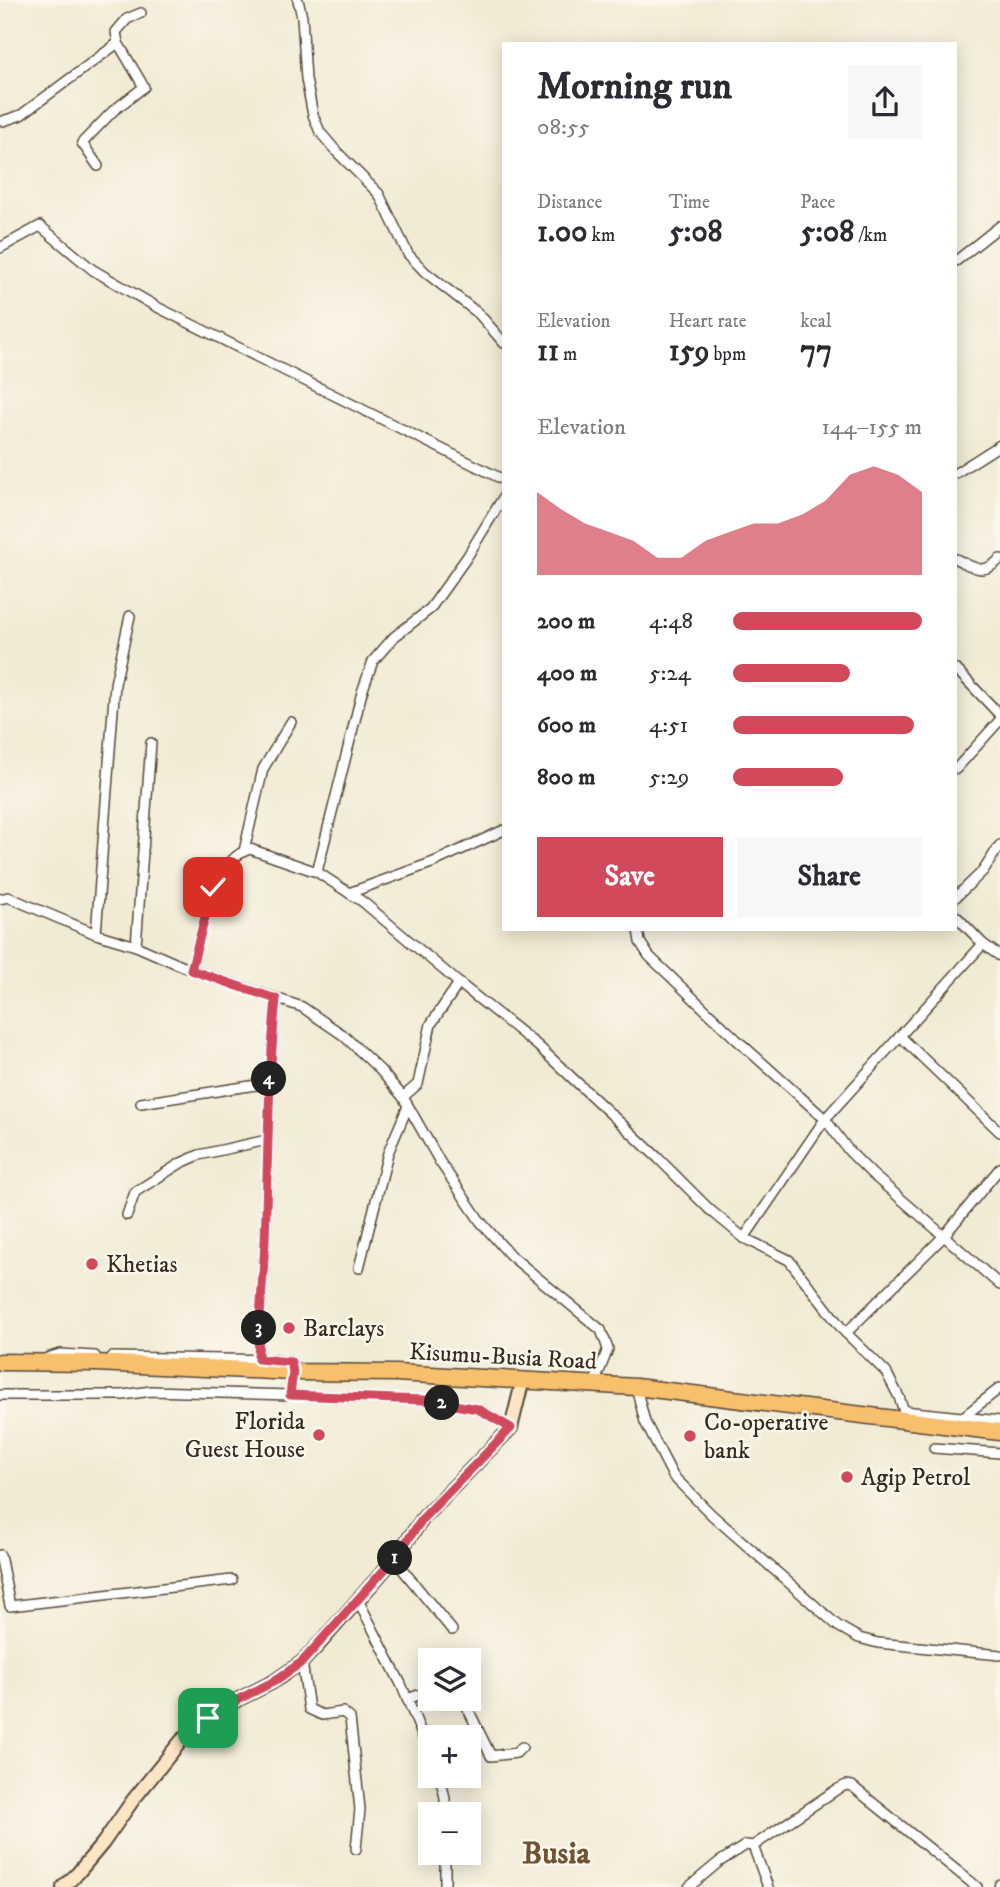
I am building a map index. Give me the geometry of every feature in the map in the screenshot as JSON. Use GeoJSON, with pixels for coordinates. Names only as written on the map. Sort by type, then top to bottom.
{"type":"FeatureCollection","features":[{"type":"Feature","properties":{"kind":"highway","name":"Kisumu-Busia Road"},"geometry":{"type":"LineString","coordinates":[[0,1362],[396,1373],[594,1384],[1000,1432]]}},
{"type":"Feature","properties":{"kind":"street"},"geometry":{"type":"LineString","coordinates":[[298,0],[306,79],[313,115],[320,132],[379,194],[408,254],[425,272],[480,314],[502,341]]}},
{"type":"Feature","properties":{"kind":"street"},"geometry":{"type":"LineString","coordinates":[[98,166],[82,143],[113,111],[144,87],[118,43],[116,32],[127,19],[141,13]]}},
{"type":"Feature","properties":{"kind":"street"},"geometry":{"type":"LineString","coordinates":[[3,121],[21,115],[118,43]]}},
{"type":"Feature","properties":{"kind":"street"},"geometry":{"type":"LineString","coordinates":[[0,248],[40,226],[93,270],[157,307],[502,479]]}},
{"type":"Feature","properties":{"kind":"street"},"geometry":{"type":"LineString","coordinates":[[957,260],[1000,226]]}},
{"type":"Feature","properties":{"kind":"street"},"geometry":{"type":"LineString","coordinates":[[957,472],[1000,444]]}},
{"type":"Feature","properties":{"kind":"street"},"geometry":{"type":"LineString","coordinates":[[317,872],[362,692],[373,661],[394,637],[430,609],[467,557],[502,499]]}},
{"type":"Feature","properties":{"kind":"street"},"geometry":{"type":"LineString","coordinates":[[957,559],[980,570],[990,569],[1000,559]]}},
{"type":"Feature","properties":{"kind":"street"},"geometry":{"type":"LineString","coordinates":[[96,934],[115,684],[130,616]]}},
{"type":"Feature","properties":{"kind":"street"},"geometry":{"type":"LineString","coordinates":[[957,670],[1000,717],[957,768]]}},
{"type":"Feature","properties":{"kind":"street"},"geometry":{"type":"LineString","coordinates":[[191,970],[213,887],[244,850],[263,769],[291,723]]}},
{"type":"Feature","properties":{"kind":"street"},"geometry":{"type":"LineString","coordinates":[[136,946],[151,743]]}},
{"type":"Feature","properties":{"kind":"street"},"geometry":{"type":"LineString","coordinates":[[349,893],[434,862],[502,831]]}},
{"type":"Feature","properties":{"kind":"street"},"geometry":{"type":"LineString","coordinates":[[957,896],[983,872],[1000,845]]}},
{"type":"Feature","properties":{"kind":"street"},"geometry":{"type":"LineString","coordinates":[[244,850],[250,849],[317,872],[363,902],[459,984],[538,1046],[709,1209],[744,1238],[789,1260],[846,1333],[886,1372],[899,1396],[903,1415],[1000,1421]]}},
{"type":"Feature","properties":{"kind":"street"},"geometry":{"type":"LineString","coordinates":[[0,899],[8,897],[191,970],[302,1007],[342,1035],[380,1070],[403,1097],[440,1162],[480,1221],[510,1255],[601,1330],[608,1349],[594,1384]]}},
{"type":"Feature","properties":{"kind":"street"},"geometry":{"type":"LineString","coordinates":[[957,917],[983,944],[1000,956]]}},
{"type":"Feature","properties":{"kind":"street"},"geometry":{"type":"LineString","coordinates":[[638,931],[640,942],[649,956],[825,1119],[864,1166],[1000,1285]]}},
{"type":"Feature","properties":{"kind":"street"},"geometry":{"type":"LineString","coordinates":[[744,1238],[825,1119],[983,944]]}},
{"type":"Feature","properties":{"kind":"street"},"geometry":{"type":"LineString","coordinates":[[403,1097],[418,1084],[431,1024],[459,984]]}},
{"type":"Feature","properties":{"kind":"street"},"geometry":{"type":"LineString","coordinates":[[258,1359],[259,1305],[265,1243],[269,1083],[276,999]]}},
{"type":"Feature","properties":{"kind":"street"},"geometry":{"type":"LineString","coordinates":[[900,1036],[1000,1132]]}},
{"type":"Feature","properties":{"kind":"street"},"geometry":{"type":"LineString","coordinates":[[141,1103],[269,1083]]}},
{"type":"Feature","properties":{"kind":"street"},"geometry":{"type":"LineString","coordinates":[[359,1268],[388,1153],[408,1107]]}},
{"type":"Feature","properties":{"kind":"street"},"geometry":{"type":"LineString","coordinates":[[127,1215],[135,1192],[181,1163],[199,1155],[267,1140]]}},
{"type":"Feature","properties":{"kind":"street"},"geometry":{"type":"LineString","coordinates":[[846,1333],[944,1236],[1000,1168]]}},
{"type":"Feature","properties":{"kind":"street"},"geometry":{"type":"LineString","coordinates":[[46,1363],[47,1357],[60,1354],[291,1362],[293,1372],[290,1395]]}},
{"type":"Feature","properties":{"kind":"street"},"geometry":{"type":"LineString","coordinates":[[63,1887],[103,1843],[133,1800],[181,1741],[208,1718],[273,1682],[302,1662],[359,1600],[394,1559],[424,1517],[511,1428],[523,1380]]}},
{"type":"Feature","properties":{"kind":"street"},"geometry":{"type":"LineString","coordinates":[[636,1387],[645,1422],[673,1476],[712,1516],[838,1626],[878,1643],[1000,1655]]}},
{"type":"Feature","properties":{"kind":"street"},"geometry":{"type":"LineString","coordinates":[[963,1418],[1000,1388]]}},
{"type":"Feature","properties":{"kind":"street"},"geometry":{"type":"LineString","coordinates":[[0,1395],[123,1395],[151,1391],[424,1400],[478,1409],[511,1428]]}},
{"type":"Feature","properties":{"kind":"street"},"geometry":{"type":"LineString","coordinates":[[934,1448],[1000,1453]]}},
{"type":"Feature","properties":{"kind":"street"},"geometry":{"type":"LineString","coordinates":[[0,1556],[10,1606],[232,1580]]}},
{"type":"Feature","properties":{"kind":"street"},"geometry":{"type":"LineString","coordinates":[[394,1559],[452,1630]]}},
{"type":"Feature","properties":{"kind":"street"},"geometry":{"type":"LineString","coordinates":[[359,1600],[418,1725]]}},
{"type":"Feature","properties":{"kind":"street"},"geometry":{"type":"LineString","coordinates":[[302,1662],[309,1709],[322,1715],[343,1712],[350,1718],[360,1809],[356,1849]]}},
{"type":"Feature","properties":{"kind":"street"},"geometry":{"type":"LineString","coordinates":[[407,1699],[418,1695]]}},
{"type":"Feature","properties":{"kind":"street"},"geometry":{"type":"LineString","coordinates":[[469,1711],[491,1756],[516,1753],[522,1747]]}},
{"type":"Feature","properties":{"kind":"street"},"geometry":{"type":"LineString","coordinates":[[689,1887],[728,1856],[746,1845],[753,1846],[846,1785],[852,1786],[977,1887]]}},
{"type":"Feature","properties":{"kind":"street"},"geometry":{"type":"LineString","coordinates":[[753,1846],[768,1887]]}},
{"type":"Feature","properties":{"kind":"street"},"geometry":{"type":"LineString","coordinates":[[444,1865],[445,1887]]}},
{"type":"Feature","properties":{"kind":"place","name":"Khetias"},"geometry":{"type":"Point","coordinates":[92,1264]}},
{"type":"Feature","properties":{"kind":"place","name":"Barclays"},"geometry":{"type":"Point","coordinates":[289,1328]}},
{"type":"Feature","properties":{"kind":"place","name":"Florida Guest House"},"geometry":{"type":"Point","coordinates":[319,1435]}},
{"type":"Feature","properties":{"kind":"place","name":"Co-operative bank"},"geometry":{"type":"Point","coordinates":[690,1436]}},
{"type":"Feature","properties":{"kind":"place","name":"Agip Petrol"},"geometry":{"type":"Point","coordinates":[847,1477]}},
{"type":"Feature","properties":{"kind":"district","name":"Busia"},"geometry":{"type":"Point","coordinates":[556,1852]}},
{"type":"Feature","properties":{"kind":"route"},"geometry":{"type":"LineString","coordinates":[[208,1718],[273,1682],[302,1662],[394,1559],[424,1517],[511,1428],[478,1409],[424,1400],[290,1395],[293,1372],[291,1362],[258,1359],[259,1305],[265,1243],[271,1049],[276,999],[191,970],[213,887]]}}]}
